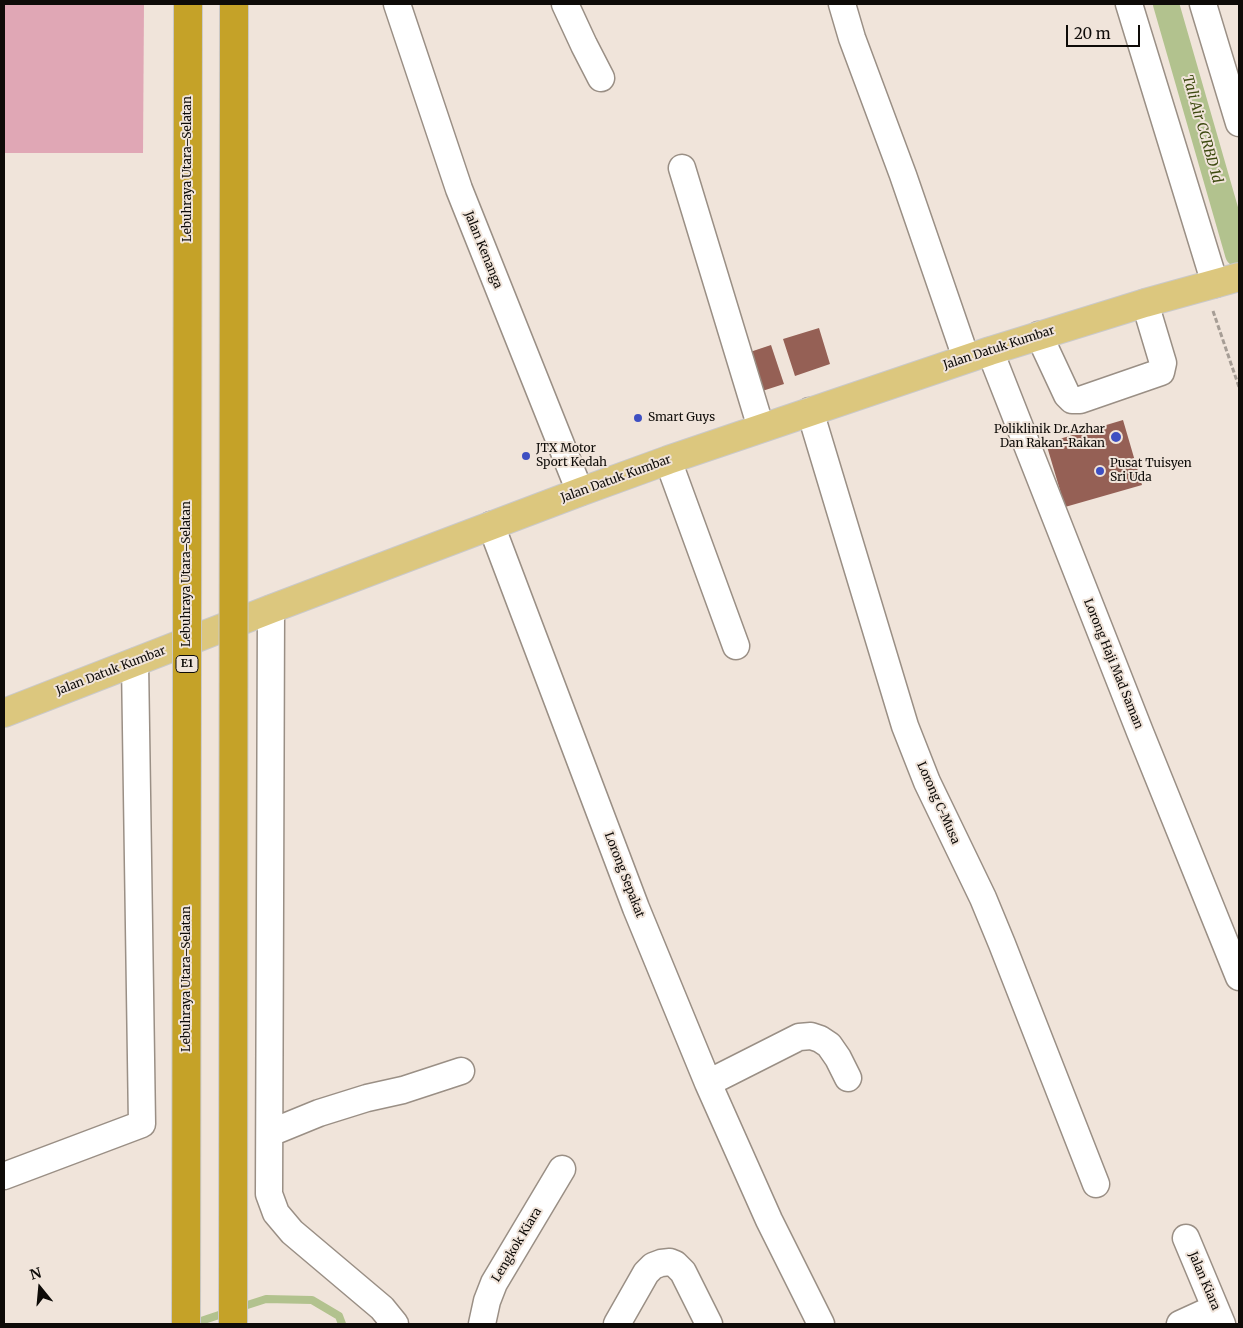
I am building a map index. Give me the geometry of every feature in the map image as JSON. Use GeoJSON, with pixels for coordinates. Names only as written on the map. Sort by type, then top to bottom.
{"type":"FeatureCollection","features":[{"type":"Feature","properties":{"kind":"highway","name":"Lebuhraya Utara–Selatan"},"geometry":{"type":"LineString","coordinates":[[186,1324],[188,4]]}},
{"type":"Feature","properties":{"kind":"highway"},"geometry":{"type":"LineString","coordinates":[[233,1324],[234,4]]}},
{"type":"Feature","properties":{"kind":"main road","name":"Jalan Datuk Kumbar"},"geometry":{"type":"LineString","coordinates":[[4,713],[491,525],[668,460],[978,354],[1220,282]]}},
{"type":"Feature","properties":{"kind":"street","name":"Jalan Kenanga"},"geometry":{"type":"LineString","coordinates":[[397,4],[459,190],[580,492]]}},
{"type":"Feature","properties":{"kind":"street"},"geometry":{"type":"LineString","coordinates":[[565,4],[601,78]]}},
{"type":"Feature","properties":{"kind":"street","name":"Lorong Haji Mad Saman"},"geometry":{"type":"LineString","coordinates":[[842,4],[852,38],[903,175],[1136,723],[1239,976]]}},
{"type":"Feature","properties":{"kind":"street"},"geometry":{"type":"LineString","coordinates":[[1129,4],[1220,282]]}},
{"type":"Feature","properties":{"kind":"street"},"geometry":{"type":"LineString","coordinates":[[1203,4],[1239,123]]}},
{"type":"Feature","properties":{"kind":"street"},"geometry":{"type":"LineString","coordinates":[[682,168],[761,428]]}},
{"type":"Feature","properties":{"kind":"street"},"geometry":{"type":"LineString","coordinates":[[1039,335],[1067,395],[1072,400],[1080,400],[1160,372],[1163,363],[1145,303]]}},
{"type":"Feature","properties":{"kind":"street","name":"Lorong C-Musa"},"geometry":{"type":"LineString","coordinates":[[810,410],[905,726],[927,782],[983,898],[1096,1184]]}},
{"type":"Feature","properties":{"kind":"street"},"geometry":{"type":"LineString","coordinates":[[668,460],[736,646]]}},
{"type":"Feature","properties":{"kind":"street","name":"Lorong Sepakat"},"geometry":{"type":"LineString","coordinates":[[491,525],[633,899],[708,1083],[769,1220],[821,1324]]}},
{"type":"Feature","properties":{"kind":"street"},"geometry":{"type":"LineString","coordinates":[[271,609],[269,1194],[276,1213],[292,1232],[382,1308],[396,1324]]}},
{"type":"Feature","properties":{"kind":"street"},"geometry":{"type":"LineString","coordinates":[[4,1176],[142,1124],[135,662]]}},
{"type":"Feature","properties":{"kind":"street"},"geometry":{"type":"LineString","coordinates":[[708,1083],[799,1037],[811,1036],[829,1045],[848,1078]]}},
{"type":"Feature","properties":{"kind":"street"},"geometry":{"type":"LineString","coordinates":[[270,1132],[319,1113],[366,1098],[403,1090],[461,1070]]}},
{"type":"Feature","properties":{"kind":"street","name":"Lengkok Kiara"},"geometry":{"type":"LineString","coordinates":[[482,1324],[487,1301],[494,1283],[562,1169]]}},
{"type":"Feature","properties":{"kind":"street","name":"Jalan Kiara"},"geometry":{"type":"LineString","coordinates":[[1186,1238],[1218,1316]]}},
{"type":"Feature","properties":{"kind":"street"},"geometry":{"type":"LineString","coordinates":[[617,1324],[646,1273],[653,1266],[670,1262],[683,1272],[709,1324]]}},
{"type":"Feature","properties":{"kind":"street"},"geometry":{"type":"LineString","coordinates":[[1180,1324],[1218,1316]]}},
{"type":"Feature","properties":{"kind":"path"},"geometry":{"type":"LineString","coordinates":[[1220,282],[1239,388]]}},
{"type":"Feature","properties":{"kind":"shaded area"},"geometry":{"type":"Polygon","coordinates":[[[4,4],[144,4],[143,153],[4,153],[4,4]]]}},
{"type":"Feature","properties":{"kind":"building"},"geometry":{"type":"Polygon","coordinates":[[[819,328],[830,364],[795,376],[783,339],[819,328]]]}},
{"type":"Feature","properties":{"kind":"building"},"geometry":{"type":"Polygon","coordinates":[[[771,345],[784,384],[756,393],[744,354],[771,345]]]}},
{"type":"Feature","properties":{"kind":"building"},"geometry":{"type":"Polygon","coordinates":[[[1123,420],[1142,485],[1065,507],[1046,443],[1123,420]]]}},
{"type":"Feature","properties":{"kind":"waterway","name":"Tali Air CCRBD 1d"},"geometry":{"type":"LineString","coordinates":[[1166,4],[1238,254]]}},
{"type":"Feature","properties":{"kind":"waterway"},"geometry":{"type":"LineString","coordinates":[[238,1308],[266,1299],[312,1300],[339,1316],[342,1324]]}},
{"type":"Feature","properties":{"kind":"waterway"},"geometry":{"type":"LineString","coordinates":[[192,1324],[228,1312]]}},
{"type":"Feature","properties":{"kind":"place","name":"Smart Guys"},"geometry":{"type":"Point","coordinates":[638,418]}},
{"type":"Feature","properties":{"kind":"place","name":"Poliklinik Dr.Azhar Dan Rakan-Rakan"},"geometry":{"type":"Point","coordinates":[1116,437]}},
{"type":"Feature","properties":{"kind":"place","name":"JTX Motor Sport Kedah"},"geometry":{"type":"Point","coordinates":[526,456]}},
{"type":"Feature","properties":{"kind":"place","name":"Pusat Tuisyen Sri Uda"},"geometry":{"type":"Point","coordinates":[1100,471]}}]}
